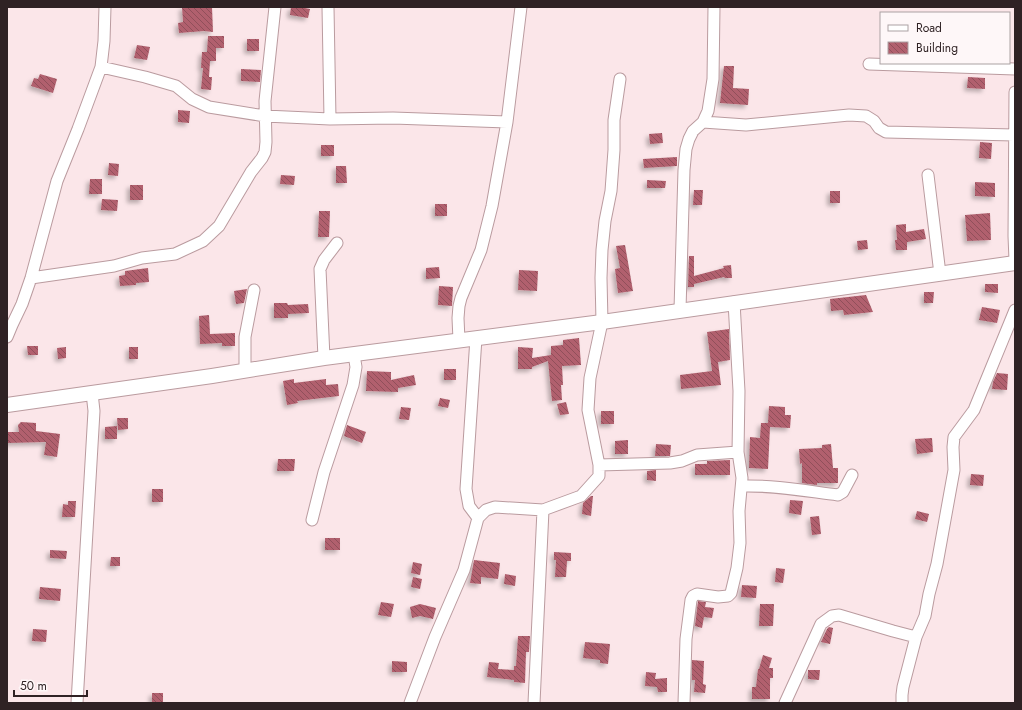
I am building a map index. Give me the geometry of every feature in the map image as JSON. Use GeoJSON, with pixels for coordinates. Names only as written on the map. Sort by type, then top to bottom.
{"type":"FeatureCollection","features":[{"type":"Feature","properties":{"kind":"street"},"geometry":{"type":"LineString","coordinates":[[7,337],[22,304],[31,278],[57,181],[101,67],[104,41],[105,7]]}},
{"type":"Feature","properties":{"kind":"street"},"geometry":{"type":"LineString","coordinates":[[31,278],[114,266],[142,258],[175,254],[203,241],[219,226],[251,172],[262,158],[266,142],[265,101],[274,7]]}},
{"type":"Feature","properties":{"kind":"street"},"geometry":{"type":"LineString","coordinates":[[328,7],[330,119]]}},
{"type":"Feature","properties":{"kind":"street"},"geometry":{"type":"LineString","coordinates":[[459,340],[459,306],[481,250],[492,206],[508,122],[521,7]]}},
{"type":"Feature","properties":{"kind":"street"},"geometry":{"type":"LineString","coordinates":[[680,310],[686,148],[693,132],[703,122],[708,111],[712,79],[714,7]]}},
{"type":"Feature","properties":{"kind":"street"},"geometry":{"type":"LineString","coordinates":[[869,64],[1015,69]]}},
{"type":"Feature","properties":{"kind":"street"},"geometry":{"type":"LineString","coordinates":[[101,67],[176,86],[192,99],[209,107],[265,116],[330,119],[393,118],[508,122]]}},
{"type":"Feature","properties":{"kind":"street"},"geometry":{"type":"LineString","coordinates":[[410,703],[435,638],[464,570],[478,518],[486,510],[495,507],[543,510],[581,496],[598,476],[599,464],[588,410],[590,378],[602,322],[602,250],[605,221],[611,191],[614,150],[614,120],[620,79]]}},
{"type":"Feature","properties":{"kind":"street"},"geometry":{"type":"LineString","coordinates":[[7,405],[324,358],[602,322],[1015,262],[1015,92]]}},
{"type":"Feature","properties":{"kind":"street"},"geometry":{"type":"LineString","coordinates":[[703,122],[746,125],[849,115],[866,116],[874,121],[879,128],[886,132],[1014,135]]}},
{"type":"Feature","properties":{"kind":"street"},"geometry":{"type":"LineString","coordinates":[[928,175],[940,274]]}},
{"type":"Feature","properties":{"kind":"street"},"geometry":{"type":"LineString","coordinates":[[324,358],[320,269],[324,260],[337,243]]}},
{"type":"Feature","properties":{"kind":"street"},"geometry":{"type":"LineString","coordinates":[[244,371],[245,337],[254,290]]}},
{"type":"Feature","properties":{"kind":"street"},"geometry":{"type":"LineString","coordinates":[[684,703],[686,639],[691,600],[693,596],[697,594],[724,598],[731,593],[737,568],[740,543],[739,511],[742,478],[738,452],[739,391],[734,302]]}},
{"type":"Feature","properties":{"kind":"street"},"geometry":{"type":"LineString","coordinates":[[902,703],[903,687],[916,637],[925,616],[937,564],[954,470],[954,437],[974,410],[1015,310]]}},
{"type":"Feature","properties":{"kind":"street"},"geometry":{"type":"LineString","coordinates":[[476,338],[470,448],[466,489],[469,506],[478,518]]}},
{"type":"Feature","properties":{"kind":"street"},"geometry":{"type":"LineString","coordinates":[[312,520],[324,472],[356,376],[354,355]]}},
{"type":"Feature","properties":{"kind":"street"},"geometry":{"type":"LineString","coordinates":[[77,703],[94,411],[92,393]]}},
{"type":"Feature","properties":{"kind":"street"},"geometry":{"type":"LineString","coordinates":[[599,464],[670,463],[682,461],[697,455],[738,452]]}},
{"type":"Feature","properties":{"kind":"street"},"geometry":{"type":"LineString","coordinates":[[742,486],[779,487],[838,495],[843,492],[852,475]]}},
{"type":"Feature","properties":{"kind":"street"},"geometry":{"type":"LineString","coordinates":[[534,703],[543,510]]}},
{"type":"Feature","properties":{"kind":"street"},"geometry":{"type":"LineString","coordinates":[[784,703],[821,624],[832,616],[839,615],[893,632],[916,637]]}},
{"type":"Feature","properties":{"kind":"building"},"geometry":{"type":"Polygon","coordinates":[[[182,7],[212,7],[213,32],[204,31],[179,33],[178,23],[183,22],[182,7]]]}},
{"type":"Feature","properties":{"kind":"building"},"geometry":{"type":"Polygon","coordinates":[[[291,7],[305,7],[310,9],[308,18],[290,15],[291,7]]]}},
{"type":"Feature","properties":{"kind":"building"},"geometry":{"type":"Polygon","coordinates":[[[208,36],[224,36],[224,48],[216,48],[216,61],[210,61],[209,77],[212,77],[211,90],[201,89],[203,68],[201,68],[202,52],[207,52],[208,36]]]}},
{"type":"Feature","properties":{"kind":"building"},"geometry":{"type":"Polygon","coordinates":[[[247,39],[259,39],[259,51],[247,51],[247,39]]]}},
{"type":"Feature","properties":{"kind":"building"},"geometry":{"type":"Polygon","coordinates":[[[137,45],[150,47],[147,60],[134,58],[137,45]]]}},
{"type":"Feature","properties":{"kind":"building"},"geometry":{"type":"Polygon","coordinates":[[[724,66],[734,66],[733,88],[749,89],[748,105],[720,103],[724,66]]]}},
{"type":"Feature","properties":{"kind":"building"},"geometry":{"type":"Polygon","coordinates":[[[241,69],[261,70],[260,82],[241,81],[241,69]]]}},
{"type":"Feature","properties":{"kind":"building"},"geometry":{"type":"Polygon","coordinates":[[[40,74],[57,79],[53,93],[31,86],[34,78],[38,79],[40,74]]]}},
{"type":"Feature","properties":{"kind":"building"},"geometry":{"type":"Polygon","coordinates":[[[968,77],[985,78],[985,89],[967,88],[968,77]]]}},
{"type":"Feature","properties":{"kind":"building"},"geometry":{"type":"Polygon","coordinates":[[[178,110],[190,111],[189,123],[178,122],[178,110]]]}},
{"type":"Feature","properties":{"kind":"building"},"geometry":{"type":"Polygon","coordinates":[[[662,133],[663,143],[650,144],[649,134],[662,133]]]}},
{"type":"Feature","properties":{"kind":"building"},"geometry":{"type":"Polygon","coordinates":[[[980,142],[992,143],[991,159],[979,158],[980,142]]]}},
{"type":"Feature","properties":{"kind":"building"},"geometry":{"type":"Polygon","coordinates":[[[321,145],[334,145],[334,156],[321,156],[321,145]]]}},
{"type":"Feature","properties":{"kind":"building"},"geometry":{"type":"Polygon","coordinates":[[[677,157],[677,166],[644,168],[643,159],[677,157]]]}},
{"type":"Feature","properties":{"kind":"building"},"geometry":{"type":"Polygon","coordinates":[[[109,163],[119,164],[118,176],[108,175],[109,163]]]}},
{"type":"Feature","properties":{"kind":"building"},"geometry":{"type":"Polygon","coordinates":[[[336,166],[346,166],[347,183],[336,183],[336,166]]]}},
{"type":"Feature","properties":{"kind":"building"},"geometry":{"type":"Polygon","coordinates":[[[281,175],[295,176],[294,185],[280,184],[281,175]]]}},
{"type":"Feature","properties":{"kind":"building"},"geometry":{"type":"Polygon","coordinates":[[[90,179],[102,179],[102,194],[89,194],[90,179]]]}},
{"type":"Feature","properties":{"kind":"building"},"geometry":{"type":"Polygon","coordinates":[[[647,180],[666,181],[665,188],[647,188],[647,180]]]}},
{"type":"Feature","properties":{"kind":"building"},"geometry":{"type":"Polygon","coordinates":[[[975,182],[995,183],[995,197],[975,196],[975,182]]]}},
{"type":"Feature","properties":{"kind":"building"},"geometry":{"type":"Polygon","coordinates":[[[130,185],[143,185],[143,200],[130,200],[130,185]]]}},
{"type":"Feature","properties":{"kind":"building"},"geometry":{"type":"Polygon","coordinates":[[[694,190],[703,190],[702,205],[693,205],[694,190]]]}},
{"type":"Feature","properties":{"kind":"building"},"geometry":{"type":"Polygon","coordinates":[[[830,191],[840,191],[840,203],[830,203],[830,191]]]}},
{"type":"Feature","properties":{"kind":"building"},"geometry":{"type":"Polygon","coordinates":[[[102,199],[118,200],[117,211],[101,210],[102,199]]]}},
{"type":"Feature","properties":{"kind":"building"},"geometry":{"type":"Polygon","coordinates":[[[435,204],[447,204],[447,216],[435,216],[435,204]]]}},
{"type":"Feature","properties":{"kind":"building"},"geometry":{"type":"Polygon","coordinates":[[[319,211],[330,211],[329,237],[318,237],[319,211]]]}},
{"type":"Feature","properties":{"kind":"building"},"geometry":{"type":"Polygon","coordinates":[[[990,213],[991,240],[967,241],[965,215],[990,213]]]}},
{"type":"Feature","properties":{"kind":"building"},"geometry":{"type":"Polygon","coordinates":[[[906,224],[906,232],[924,229],[926,239],[907,242],[907,250],[896,250],[896,225],[906,224]]]}},
{"type":"Feature","properties":{"kind":"building"},"geometry":{"type":"Polygon","coordinates":[[[867,240],[868,249],[858,250],[857,241],[867,240]]]}},
{"type":"Feature","properties":{"kind":"building"},"geometry":{"type":"Polygon","coordinates":[[[625,245],[633,291],[618,293],[615,269],[620,268],[616,246],[625,245]]]}},
{"type":"Feature","properties":{"kind":"building"},"geometry":{"type":"Polygon","coordinates":[[[689,256],[694,256],[694,276],[724,268],[723,266],[731,265],[732,278],[724,277],[694,284],[694,287],[688,287],[689,256]]]}},
{"type":"Feature","properties":{"kind":"building"},"geometry":{"type":"Polygon","coordinates":[[[439,267],[440,278],[426,279],[426,268],[439,267]]]}},
{"type":"Feature","properties":{"kind":"building"},"geometry":{"type":"Polygon","coordinates":[[[148,268],[149,282],[120,286],[119,276],[125,275],[125,271],[148,268]]]}},
{"type":"Feature","properties":{"kind":"building"},"geometry":{"type":"Polygon","coordinates":[[[519,270],[538,271],[537,291],[518,290],[519,270]]]}},
{"type":"Feature","properties":{"kind":"building"},"geometry":{"type":"Polygon","coordinates":[[[985,284],[998,284],[998,293],[985,292],[985,284]]]}},
{"type":"Feature","properties":{"kind":"building"},"geometry":{"type":"Polygon","coordinates":[[[439,286],[453,287],[452,306],[438,305],[439,286]]]}},
{"type":"Feature","properties":{"kind":"building"},"geometry":{"type":"Polygon","coordinates":[[[247,289],[244,303],[236,304],[234,291],[247,289]]]}},
{"type":"Feature","properties":{"kind":"building"},"geometry":{"type":"Polygon","coordinates":[[[924,292],[934,292],[933,303],[924,303],[924,292]]]}},
{"type":"Feature","properties":{"kind":"building"},"geometry":{"type":"Polygon","coordinates":[[[866,295],[873,312],[844,315],[843,310],[831,311],[830,299],[866,295]]]}},
{"type":"Feature","properties":{"kind":"building"},"geometry":{"type":"Polygon","coordinates":[[[274,303],[287,303],[288,305],[308,304],[309,313],[288,314],[288,318],[274,318],[274,303]]]}},
{"type":"Feature","properties":{"kind":"building"},"geometry":{"type":"Polygon","coordinates":[[[982,307],[1000,310],[997,323],[979,320],[982,307]]]}},
{"type":"Feature","properties":{"kind":"building"},"geometry":{"type":"Polygon","coordinates":[[[209,315],[210,334],[235,333],[235,346],[222,346],[222,343],[200,344],[199,316],[209,315]]]}},
{"type":"Feature","properties":{"kind":"building"},"geometry":{"type":"Polygon","coordinates":[[[729,329],[730,360],[718,362],[721,385],[681,389],[680,375],[712,371],[707,332],[729,329]]]}},
{"type":"Feature","properties":{"kind":"building"},"geometry":{"type":"Polygon","coordinates":[[[579,338],[581,365],[562,366],[562,400],[552,401],[548,361],[532,367],[532,369],[518,369],[518,347],[533,348],[532,358],[551,355],[551,346],[563,345],[563,340],[579,338]]]}},
{"type":"Feature","properties":{"kind":"building"},"geometry":{"type":"Polygon","coordinates":[[[27,346],[38,346],[38,355],[28,355],[27,346]]]}},
{"type":"Feature","properties":{"kind":"building"},"geometry":{"type":"Polygon","coordinates":[[[66,347],[66,358],[58,359],[57,348],[66,347]]]}},
{"type":"Feature","properties":{"kind":"building"},"geometry":{"type":"Polygon","coordinates":[[[129,347],[138,347],[138,359],[129,359],[129,347]]]}},
{"type":"Feature","properties":{"kind":"building"},"geometry":{"type":"Polygon","coordinates":[[[444,369],[456,369],[456,380],[444,380],[444,369]]]}},
{"type":"Feature","properties":{"kind":"building"},"geometry":{"type":"Polygon","coordinates":[[[367,371],[391,372],[391,380],[414,375],[416,385],[398,388],[398,392],[366,391],[367,371]]]}},
{"type":"Feature","properties":{"kind":"building"},"geometry":{"type":"Polygon","coordinates":[[[997,373],[1008,374],[1007,390],[992,389],[997,373]]]}},
{"type":"Feature","properties":{"kind":"building"},"geometry":{"type":"Polygon","coordinates":[[[294,379],[294,383],[326,379],[326,385],[338,384],[339,396],[297,401],[298,403],[287,405],[283,381],[294,379]]]}},
{"type":"Feature","properties":{"kind":"building"},"geometry":{"type":"Polygon","coordinates":[[[440,398],[450,400],[448,408],[438,406],[440,398]]]}},
{"type":"Feature","properties":{"kind":"building"},"geometry":{"type":"Polygon","coordinates":[[[566,402],[569,414],[560,415],[557,404],[566,402]]]}},
{"type":"Feature","properties":{"kind":"building"},"geometry":{"type":"Polygon","coordinates":[[[769,406],[785,407],[785,415],[791,415],[790,428],[770,427],[768,469],[749,468],[750,437],[760,438],[761,423],[768,423],[769,406]]]}},
{"type":"Feature","properties":{"kind":"building"},"geometry":{"type":"Polygon","coordinates":[[[401,407],[411,408],[409,420],[399,419],[401,407]]]}},
{"type":"Feature","properties":{"kind":"building"},"geometry":{"type":"Polygon","coordinates":[[[601,411],[614,411],[614,424],[601,424],[601,411]]]}},
{"type":"Feature","properties":{"kind":"building"},"geometry":{"type":"Polygon","coordinates":[[[117,418],[128,418],[128,429],[118,430],[117,418]]]}},
{"type":"Feature","properties":{"kind":"building"},"geometry":{"type":"Polygon","coordinates":[[[21,422],[36,423],[36,431],[60,434],[57,457],[44,455],[46,442],[7,443],[7,432],[19,432],[18,425],[21,422]]]}},
{"type":"Feature","properties":{"kind":"building"},"geometry":{"type":"Polygon","coordinates":[[[347,425],[366,432],[362,443],[344,436],[347,425]]]}},
{"type":"Feature","properties":{"kind":"building"},"geometry":{"type":"Polygon","coordinates":[[[117,426],[117,439],[105,439],[105,427],[117,426]]]}},
{"type":"Feature","properties":{"kind":"building"},"geometry":{"type":"Polygon","coordinates":[[[932,438],[933,452],[917,454],[915,439],[932,438]]]}},
{"type":"Feature","properties":{"kind":"building"},"geometry":{"type":"Polygon","coordinates":[[[628,440],[628,454],[615,454],[615,441],[628,440]]]}},
{"type":"Feature","properties":{"kind":"building"},"geometry":{"type":"Polygon","coordinates":[[[656,444],[671,445],[670,456],[655,456],[656,444]]]}},
{"type":"Feature","properties":{"kind":"building"},"geometry":{"type":"Polygon","coordinates":[[[831,444],[833,468],[838,468],[838,483],[817,483],[817,485],[802,483],[802,463],[800,464],[799,449],[822,448],[822,445],[831,444]]]}},
{"type":"Feature","properties":{"kind":"building"},"geometry":{"type":"Polygon","coordinates":[[[278,459],[295,459],[294,471],[277,471],[278,459]]]}},
{"type":"Feature","properties":{"kind":"building"},"geometry":{"type":"Polygon","coordinates":[[[730,460],[730,475],[695,475],[695,464],[707,464],[707,461],[730,460]]]}},
{"type":"Feature","properties":{"kind":"building"},"geometry":{"type":"Polygon","coordinates":[[[656,470],[656,481],[647,480],[647,471],[656,470]]]}},
{"type":"Feature","properties":{"kind":"building"},"geometry":{"type":"Polygon","coordinates":[[[971,474],[984,475],[983,486],[970,485],[971,474]]]}},
{"type":"Feature","properties":{"kind":"building"},"geometry":{"type":"Polygon","coordinates":[[[152,489],[163,489],[163,502],[152,502],[152,489]]]}},
{"type":"Feature","properties":{"kind":"building"},"geometry":{"type":"Polygon","coordinates":[[[593,496],[591,516],[582,514],[583,503],[593,496]]]}},
{"type":"Feature","properties":{"kind":"building"},"geometry":{"type":"Polygon","coordinates":[[[790,500],[803,501],[801,515],[789,513],[790,500]]]}},
{"type":"Feature","properties":{"kind":"building"},"geometry":{"type":"Polygon","coordinates":[[[68,501],[76,501],[75,517],[62,517],[63,504],[68,505],[68,501]]]}},
{"type":"Feature","properties":{"kind":"building"},"geometry":{"type":"Polygon","coordinates":[[[917,511],[929,514],[927,522],[915,519],[917,511]]]}},
{"type":"Feature","properties":{"kind":"building"},"geometry":{"type":"Polygon","coordinates":[[[819,516],[821,534],[812,535],[810,517],[819,516]]]}},
{"type":"Feature","properties":{"kind":"building"},"geometry":{"type":"Polygon","coordinates":[[[325,538],[340,538],[340,550],[325,550],[325,538]]]}},
{"type":"Feature","properties":{"kind":"building"},"geometry":{"type":"Polygon","coordinates":[[[50,550],[67,551],[66,559],[50,558],[50,550]]]}},
{"type":"Feature","properties":{"kind":"building"},"geometry":{"type":"Polygon","coordinates":[[[554,552],[571,553],[571,561],[567,561],[566,577],[555,577],[556,560],[554,560],[554,552]]]}},
{"type":"Feature","properties":{"kind":"building"},"geometry":{"type":"Polygon","coordinates":[[[111,557],[120,557],[120,566],[110,566],[111,557]]]}},
{"type":"Feature","properties":{"kind":"building"},"geometry":{"type":"Polygon","coordinates":[[[474,560],[500,563],[498,579],[481,577],[481,584],[470,583],[474,560]]]}},
{"type":"Feature","properties":{"kind":"building"},"geometry":{"type":"Polygon","coordinates":[[[413,562],[422,564],[420,575],[411,573],[413,562]]]}},
{"type":"Feature","properties":{"kind":"building"},"geometry":{"type":"Polygon","coordinates":[[[776,568],[785,569],[783,583],[775,582],[776,568]]]}},
{"type":"Feature","properties":{"kind":"building"},"geometry":{"type":"Polygon","coordinates":[[[505,574],[516,576],[515,586],[504,584],[505,574]]]}},
{"type":"Feature","properties":{"kind":"building"},"geometry":{"type":"Polygon","coordinates":[[[413,577],[422,579],[420,589],[411,587],[413,577]]]}},
{"type":"Feature","properties":{"kind":"building"},"geometry":{"type":"Polygon","coordinates":[[[742,585],[757,586],[756,598],[741,597],[742,585]]]}},
{"type":"Feature","properties":{"kind":"building"},"geometry":{"type":"Polygon","coordinates":[[[40,587],[61,589],[60,601],[39,599],[40,587]]]}},
{"type":"Feature","properties":{"kind":"building"},"geometry":{"type":"Polygon","coordinates":[[[698,601],[706,602],[705,607],[714,608],[712,618],[704,617],[702,628],[695,626],[698,601]]]}},
{"type":"Feature","properties":{"kind":"building"},"geometry":{"type":"Polygon","coordinates":[[[381,602],[394,604],[391,617],[378,615],[381,602]]]}},
{"type":"Feature","properties":{"kind":"building"},"geometry":{"type":"Polygon","coordinates":[[[420,604],[436,608],[433,619],[420,616],[412,618],[410,607],[420,604]]]}},
{"type":"Feature","properties":{"kind":"building"},"geometry":{"type":"Polygon","coordinates":[[[760,604],[774,604],[773,626],[759,626],[760,604]]]}},
{"type":"Feature","properties":{"kind":"building"},"geometry":{"type":"Polygon","coordinates":[[[829,627],[833,628],[830,644],[821,642],[829,627]]]}},
{"type":"Feature","properties":{"kind":"building"},"geometry":{"type":"Polygon","coordinates":[[[33,629],[47,630],[46,642],[32,641],[33,629]]]}},
{"type":"Feature","properties":{"kind":"building"},"geometry":{"type":"Polygon","coordinates":[[[518,636],[530,636],[529,652],[526,652],[525,683],[514,682],[514,680],[487,677],[489,662],[499,663],[498,669],[514,670],[514,666],[516,666],[518,636]]]}},
{"type":"Feature","properties":{"kind":"building"},"geometry":{"type":"Polygon","coordinates":[[[585,642],[610,644],[608,664],[600,663],[600,660],[583,658],[585,642]]]}},
{"type":"Feature","properties":{"kind":"building"},"geometry":{"type":"Polygon","coordinates":[[[763,655],[772,658],[769,668],[773,668],[773,678],[770,678],[770,699],[752,699],[752,687],[756,687],[758,669],[763,655]]]}},
{"type":"Feature","properties":{"kind":"building"},"geometry":{"type":"Polygon","coordinates":[[[692,660],[704,661],[703,684],[706,685],[705,693],[694,692],[695,680],[692,680],[692,660]]]}},
{"type":"Feature","properties":{"kind":"building"},"geometry":{"type":"Polygon","coordinates":[[[392,661],[407,662],[407,672],[392,672],[392,661]]]}},
{"type":"Feature","properties":{"kind":"building"},"geometry":{"type":"Polygon","coordinates":[[[808,670],[820,670],[819,680],[808,679],[808,670]]]}},
{"type":"Feature","properties":{"kind":"building"},"geometry":{"type":"Polygon","coordinates":[[[646,672],[656,673],[655,679],[667,678],[667,692],[658,692],[657,687],[645,686],[646,672]]]}},
{"type":"Feature","properties":{"kind":"building"},"geometry":{"type":"Polygon","coordinates":[[[152,693],[163,693],[163,703],[152,703],[152,693]]]}}]}
